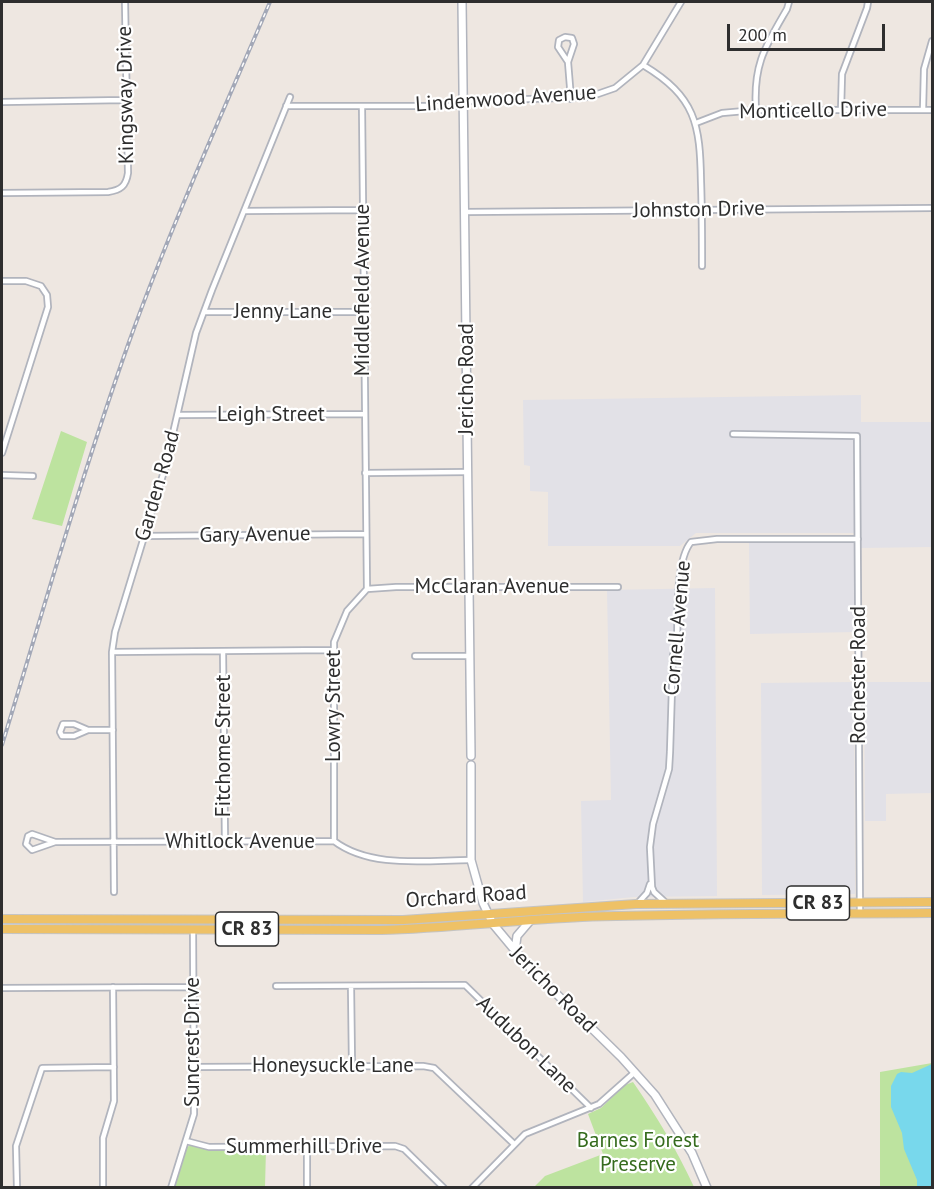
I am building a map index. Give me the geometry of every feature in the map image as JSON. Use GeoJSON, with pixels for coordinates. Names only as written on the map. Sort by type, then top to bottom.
{"type":"FeatureCollection","features":[{"type":"Feature","properties":{"kind":"main road","name":"Jericho Road"},"geometry":{"type":"LineString","coordinates":[[462,2],[471,756]]}},
{"type":"Feature","properties":{"kind":"main road","name":"Jericho Road"},"geometry":{"type":"LineString","coordinates":[[471,765],[471,860],[477,885],[493,924],[542,980],[635,1072],[655,1095],[692,1152],[707,1188]]}},
{"type":"Feature","properties":{"kind":"main road","name":"Orchard Road"},"geometry":{"type":"LineString","coordinates":[[2,919],[384,920],[636,904],[933,902]]}},
{"type":"Feature","properties":{"kind":"main road","name":"Orchard Road"},"geometry":{"type":"LineString","coordinates":[[2,929],[381,930],[671,915],[933,913]]}},
{"type":"Feature","properties":{"kind":"main road"},"geometry":{"type":"LineString","coordinates":[[515,951],[517,936],[529,922]]}},
{"type":"Feature","properties":{"kind":"street","name":"Kingsway Drive"},"geometry":{"type":"LineString","coordinates":[[2,193],[89,193],[108,192],[122,188],[128,173],[124,2]]}},
{"type":"Feature","properties":{"kind":"street","name":"Lindenwood Avenue"},"geometry":{"type":"LineString","coordinates":[[286,106],[463,106],[470,102],[571,99],[598,95],[615,88],[643,65],[681,2]]}},
{"type":"Feature","properties":{"kind":"street"},"geometry":{"type":"LineString","coordinates":[[756,110],[754,87],[760,58],[789,2]]}},
{"type":"Feature","properties":{"kind":"street"},"geometry":{"type":"LineString","coordinates":[[841,110],[842,74],[868,2]]}},
{"type":"Feature","properties":{"kind":"street"},"geometry":{"type":"LineString","coordinates":[[568,62],[558,47],[562,37],[569,37],[574,41],[568,62],[571,99]]}},
{"type":"Feature","properties":{"kind":"street"},"geometry":{"type":"LineString","coordinates":[[923,110],[924,69],[933,42]]}},
{"type":"Feature","properties":{"kind":"street"},"geometry":{"type":"LineString","coordinates":[[643,65],[676,91],[696,123],[700,146],[702,266]]}},
{"type":"Feature","properties":{"kind":"street","name":"Garden Road"},"geometry":{"type":"LineString","coordinates":[[114,892],[112,652],[115,632],[165,468],[196,333],[290,97]]}},
{"type":"Feature","properties":{"kind":"street"},"geometry":{"type":"LineString","coordinates":[[2,102],[125,100]]}},
{"type":"Feature","properties":{"kind":"street","name":"Middlefield Avenue"},"geometry":{"type":"LineString","coordinates":[[362,107],[365,472]]}},
{"type":"Feature","properties":{"kind":"street","name":"Monticello Drive"},"geometry":{"type":"LineString","coordinates":[[696,123],[722,113],[756,110],[933,110]]}},
{"type":"Feature","properties":{"kind":"street","name":"Johnston Drive"},"geometry":{"type":"LineString","coordinates":[[466,212],[933,208]]}},
{"type":"Feature","properties":{"kind":"street"},"geometry":{"type":"LineString","coordinates":[[244,211],[362,210]]}},
{"type":"Feature","properties":{"kind":"street"},"geometry":{"type":"LineString","coordinates":[[2,281],[26,281],[41,286],[48,299],[48,307],[2,453]]}},
{"type":"Feature","properties":{"kind":"street","name":"Jenny Lane"},"geometry":{"type":"LineString","coordinates":[[204,312],[363,312]]}},
{"type":"Feature","properties":{"kind":"street","name":"Leigh Street"},"geometry":{"type":"LineString","coordinates":[[178,415],[364,414]]}},
{"type":"Feature","properties":{"kind":"street","name":"Rochester Road"},"geometry":{"type":"LineString","coordinates":[[733,434],[857,436],[860,914]]}},
{"type":"Feature","properties":{"kind":"street"},"geometry":{"type":"LineString","coordinates":[[367,589],[365,472],[468,472]]}},
{"type":"Feature","properties":{"kind":"street"},"geometry":{"type":"LineString","coordinates":[[2,475],[33,476]]}},
{"type":"Feature","properties":{"kind":"street","name":"Gary Avenue"},"geometry":{"type":"LineString","coordinates":[[144,536],[365,534]]}},
{"type":"Feature","properties":{"kind":"street","name":"Cornell Avenue"},"geometry":{"type":"LineString","coordinates":[[651,882],[650,847],[653,824],[669,768],[673,655],[677,645],[681,564],[685,549],[690,542],[717,539],[858,539]]}},
{"type":"Feature","properties":{"kind":"street","name":"McClaran Avenue"},"geometry":{"type":"LineString","coordinates":[[367,589],[618,587]]}},
{"type":"Feature","properties":{"kind":"street","name":"Lowry Street"},"geometry":{"type":"LineString","coordinates":[[334,841],[333,650],[338,628],[346,611],[367,589]]}},
{"type":"Feature","properties":{"kind":"street"},"geometry":{"type":"LineString","coordinates":[[112,652],[333,650]]}},
{"type":"Feature","properties":{"kind":"street","name":"Fitchome Street"},"geometry":{"type":"LineString","coordinates":[[223,651],[225,841]]}},
{"type":"Feature","properties":{"kind":"street"},"geometry":{"type":"LineString","coordinates":[[415,656],[470,656]]}},
{"type":"Feature","properties":{"kind":"street"},"geometry":{"type":"LineString","coordinates":[[88,730],[68,723],[63,724],[60,732],[62,736],[67,737],[88,730],[113,730]]}},
{"type":"Feature","properties":{"kind":"street"},"geometry":{"type":"LineString","coordinates":[[32,834],[55,842],[32,850],[26,844],[28,836],[32,834]]}},
{"type":"Feature","properties":{"kind":"street","name":"Whitlock Avenue"},"geometry":{"type":"LineString","coordinates":[[55,842],[334,841],[344,849],[356,854],[378,859],[471,860]]}},
{"type":"Feature","properties":{"kind":"street"},"geometry":{"type":"LineString","coordinates":[[651,882],[654,892],[668,904]]}},
{"type":"Feature","properties":{"kind":"street"},"geometry":{"type":"LineString","coordinates":[[636,904],[647,893],[651,882]]}},
{"type":"Feature","properties":{"kind":"street","name":"Suncrest Drive"},"geometry":{"type":"LineString","coordinates":[[171,1188],[194,1114],[193,929]]}},
{"type":"Feature","properties":{"kind":"street","name":"Audubon Lane"},"geometry":{"type":"LineString","coordinates":[[276,986],[465,985],[591,1108]]}},
{"type":"Feature","properties":{"kind":"street"},"geometry":{"type":"LineString","coordinates":[[351,986],[352,1065]]}},
{"type":"Feature","properties":{"kind":"street"},"geometry":{"type":"LineString","coordinates":[[103,1188],[103,1138],[114,1101],[113,987]]}},
{"type":"Feature","properties":{"kind":"street"},"geometry":{"type":"LineString","coordinates":[[2,988],[193,987]]}},
{"type":"Feature","properties":{"kind":"street","name":"Honeysuckle Lane"},"geometry":{"type":"LineString","coordinates":[[195,1067],[423,1065],[434,1068],[514,1144]]}},
{"type":"Feature","properties":{"kind":"street"},"geometry":{"type":"LineString","coordinates":[[16,1188],[16,1146],[42,1068],[114,1067]]}},
{"type":"Feature","properties":{"kind":"street"},"geometry":{"type":"LineString","coordinates":[[472,1188],[525,1134],[600,1104],[635,1072]]}},
{"type":"Feature","properties":{"kind":"street","name":"Summerhill Drive"},"geometry":{"type":"LineString","coordinates":[[186,1140],[208,1147],[395,1146],[404,1149],[444,1188]]}},
{"type":"Feature","properties":{"kind":"street"},"geometry":{"type":"LineString","coordinates":[[307,1147],[307,1188]]}},
{"type":"Feature","properties":{"kind":"shaded area"},"geometry":{"type":"Polygon","coordinates":[[[861,395],[861,422],[932,422],[932,547],[861,548],[861,533],[696,533],[680,546],[548,546],[548,492],[530,491],[530,466],[524,465],[523,400],[861,395]]]}},
{"type":"Feature","properties":{"kind":"shaded area"},"geometry":{"type":"Polygon","coordinates":[[[856,540],[857,632],[750,634],[749,542],[856,540]]]}},
{"type":"Feature","properties":{"kind":"shaded area"},"geometry":{"type":"Polygon","coordinates":[[[715,588],[717,896],[634,897],[583,902],[581,801],[611,800],[607,590],[715,588]]]}},
{"type":"Feature","properties":{"kind":"shaded area"},"geometry":{"type":"Polygon","coordinates":[[[854,682],[855,894],[762,895],[761,683],[854,682]]]}},
{"type":"Feature","properties":{"kind":"shaded area"},"geometry":{"type":"Polygon","coordinates":[[[864,682],[932,682],[932,793],[886,794],[886,821],[865,821],[864,682]]]}},
{"type":"Feature","properties":{"kind":"green space"},"geometry":{"type":"Polygon","coordinates":[[[61,431],[87,442],[62,526],[32,519],[61,431]]]}},
{"type":"Feature","properties":{"kind":"green space"},"geometry":{"type":"Polygon","coordinates":[[[932,1063],[932,1187],[880,1187],[880,1072],[932,1063]]]}},
{"type":"Feature","properties":{"kind":"green space","name":"Barnes Forest Preserve"},"geometry":{"type":"Polygon","coordinates":[[[633,1082],[666,1133],[694,1187],[534,1187],[545,1176],[603,1154],[588,1114],[601,1108],[625,1085],[633,1082]]]}},
{"type":"Feature","properties":{"kind":"green space"},"geometry":{"type":"Polygon","coordinates":[[[191,1145],[210,1149],[266,1149],[265,1187],[174,1188],[187,1147],[191,1145]]]}},
{"type":"Feature","properties":{"kind":"water"},"geometry":{"type":"Polygon","coordinates":[[[932,1064],[932,1187],[917,1187],[917,1180],[904,1149],[902,1133],[891,1107],[891,1086],[897,1074],[912,1073],[932,1064]]]}},
{"type":"Feature","properties":{"kind":"railway"},"geometry":{"type":"LineString","coordinates":[[2,745],[79,492],[129,342],[179,213],[270,2]]}}]}
